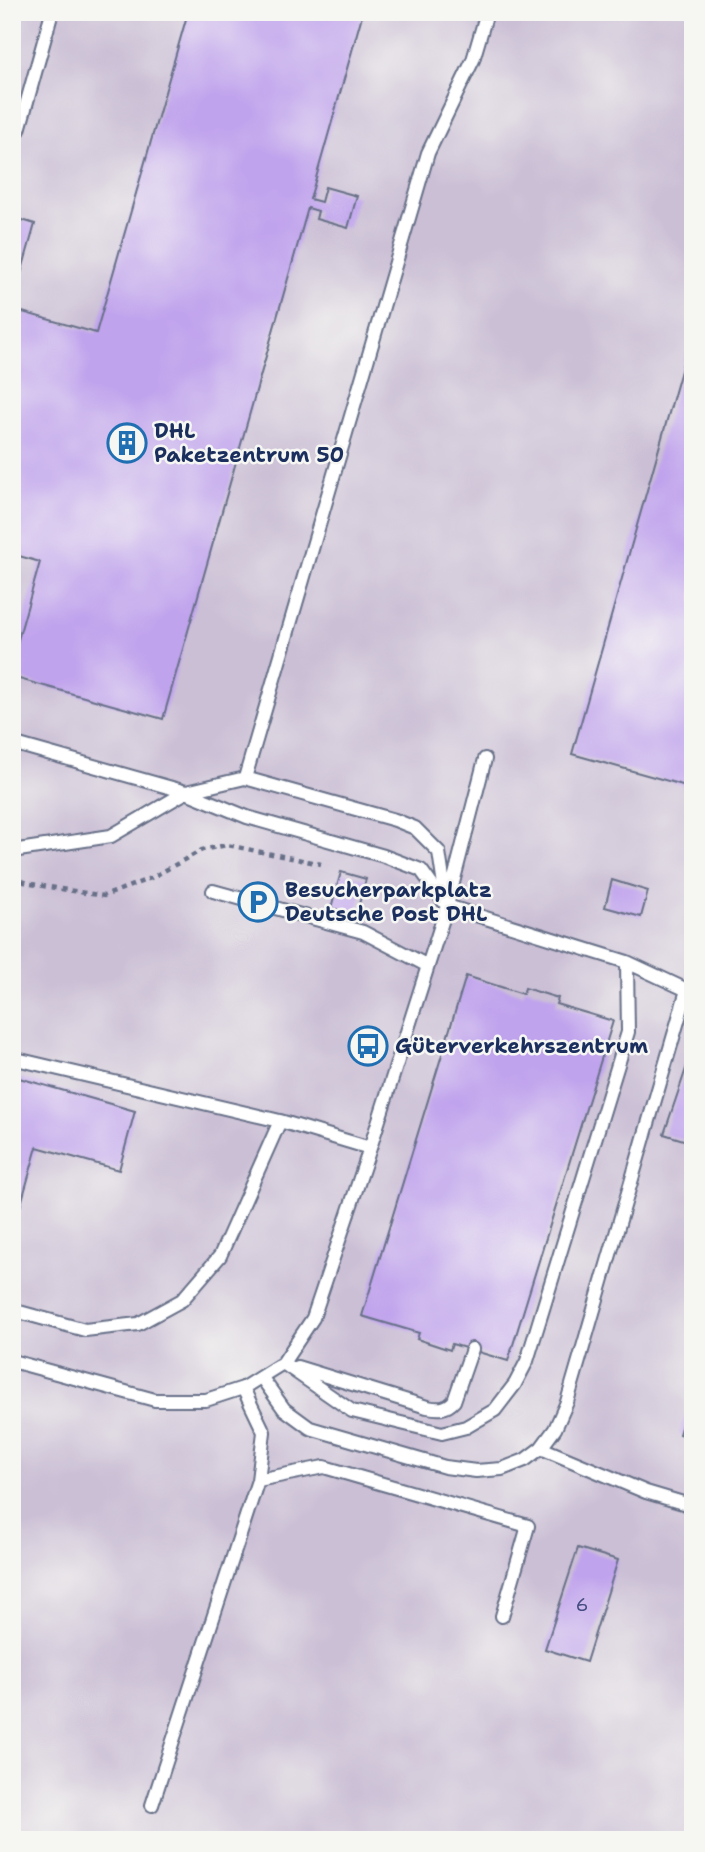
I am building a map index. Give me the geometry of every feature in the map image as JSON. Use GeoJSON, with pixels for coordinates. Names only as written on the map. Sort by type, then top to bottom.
{"type":"FeatureCollection","features":[{"type":"Feature","properties":{"kind":"lane"},"geometry":{"type":"LineString","coordinates":[[19,130],[52,12]]}},
{"type":"Feature","properties":{"kind":"lane"},"geometry":{"type":"LineString","coordinates":[[245,778],[428,153],[473,60],[487,12]]}},
{"type":"Feature","properties":{"kind":"lane"},"geometry":{"type":"LineString","coordinates":[[12,743],[186,792],[247,817],[384,856],[421,870],[447,906],[627,962],[687,989],[566,1402],[555,1429],[541,1448],[525,1460],[502,1469],[477,1471],[445,1467],[310,1428],[284,1409],[262,1378]]}},
{"type":"Feature","properties":{"kind":"lane"},"geometry":{"type":"LineString","coordinates":[[12,1361],[155,1400],[206,1400],[243,1388],[283,1363],[313,1318],[370,1148],[447,906],[485,759]]}},
{"type":"Feature","properties":{"kind":"lane"},"geometry":{"type":"LineString","coordinates":[[12,851],[111,836],[186,792],[245,778],[382,816],[415,828],[439,852],[447,906]]}},
{"type":"Feature","properties":{"kind":"lane"},"geometry":{"type":"LineString","coordinates":[[213,891],[363,932],[428,966]]}},
{"type":"Feature","properties":{"kind":"lane"},"geometry":{"type":"LineString","coordinates":[[283,1363],[352,1411],[442,1433],[466,1427],[495,1410],[515,1384],[527,1361],[628,1032],[630,1003],[627,962]]}},
{"type":"Feature","properties":{"kind":"lane"},"geometry":{"type":"LineString","coordinates":[[12,1058],[280,1121],[370,1148]]}},
{"type":"Feature","properties":{"kind":"lane"},"geometry":{"type":"LineString","coordinates":[[12,1310],[85,1330],[138,1324],[182,1300],[220,1256],[280,1121]]}},
{"type":"Feature","properties":{"kind":"lane"},"geometry":{"type":"LineString","coordinates":[[283,1363],[440,1409],[450,1406],[454,1401],[472,1349]]}},
{"type":"Feature","properties":{"kind":"lane"},"geometry":{"type":"LineString","coordinates":[[152,1805],[258,1479],[264,1432],[243,1388]]}},
{"type":"Feature","properties":{"kind":"lane"},"geometry":{"type":"LineString","coordinates":[[541,1448],[646,1492],[693,1506]]}},
{"type":"Feature","properties":{"kind":"lane"},"geometry":{"type":"LineString","coordinates":[[258,1479],[324,1467],[528,1526],[502,1616]]}},
{"type":"Feature","properties":{"kind":"path"},"geometry":{"type":"LineString","coordinates":[[12,878],[104,896],[151,878],[202,850],[227,845],[323,864]]}},
{"type":"Feature","properties":{"kind":"shaded area"},"geometry":{"type":"Polygon","coordinates":[[[12,12],[693,12],[693,1840],[12,1840],[12,12]]]}},
{"type":"Feature","properties":{"kind":"building","name":"DHL Paketzentrum 50"},"geometry":{"type":"Polygon","coordinates":[[[188,12],[363,12],[310,199],[321,202],[325,187],[357,196],[348,228],[316,219],[318,211],[308,208],[163,719],[12,677],[12,661],[40,562],[12,554],[12,309],[96,333],[188,12]]]}},
{"type":"Feature","properties":{"kind":"building"},"geometry":{"type":"Polygon","coordinates":[[[12,217],[35,224],[13,302],[12,302],[12,217]]]}},
{"type":"Feature","properties":{"kind":"building"},"geometry":{"type":"Polygon","coordinates":[[[693,332],[693,788],[572,754],[693,332]]]}},
{"type":"Feature","properties":{"kind":"building"},"geometry":{"type":"Polygon","coordinates":[[[341,872],[366,879],[356,915],[331,908],[341,872]]]}},
{"type":"Feature","properties":{"kind":"building"},"geometry":{"type":"Polygon","coordinates":[[[612,880],[648,891],[641,917],[605,907],[612,880]]]}},
{"type":"Feature","properties":{"kind":"building"},"geometry":{"type":"Polygon","coordinates":[[[466,976],[523,994],[525,988],[558,998],[556,1004],[613,1021],[508,1361],[452,1344],[450,1350],[417,1339],[419,1333],[362,1316],[466,976]]]}},
{"type":"Feature","properties":{"kind":"building"},"geometry":{"type":"Polygon","coordinates":[[[693,1048],[693,1143],[664,1134],[693,1048]]]}},
{"type":"Feature","properties":{"kind":"building"},"geometry":{"type":"Polygon","coordinates":[[[12,1076],[135,1111],[119,1170],[37,1147],[13,1232],[12,1076]]]}},
{"type":"Feature","properties":{"kind":"building"},"geometry":{"type":"Polygon","coordinates":[[[693,1393],[693,1438],[679,1434],[693,1393]]]}},
{"type":"Feature","properties":{"kind":"building"},"geometry":{"type":"Polygon","coordinates":[[[578,1548],[618,1560],[586,1662],[545,1649],[578,1548]]]}},
{"type":"Feature","properties":{"kind":"place","name":"DHL Paketzentrum 50"},"geometry":{"type":"Point","coordinates":[127,443]}},
{"type":"Feature","properties":{"kind":"place","name":"Besucherparkplatz Deutsche Post DHL"},"geometry":{"type":"Point","coordinates":[258,902]}},
{"type":"Feature","properties":{"kind":"place","name":"Güterverkehrszentrum"},"geometry":{"type":"Point","coordinates":[368,1046]}}]}
